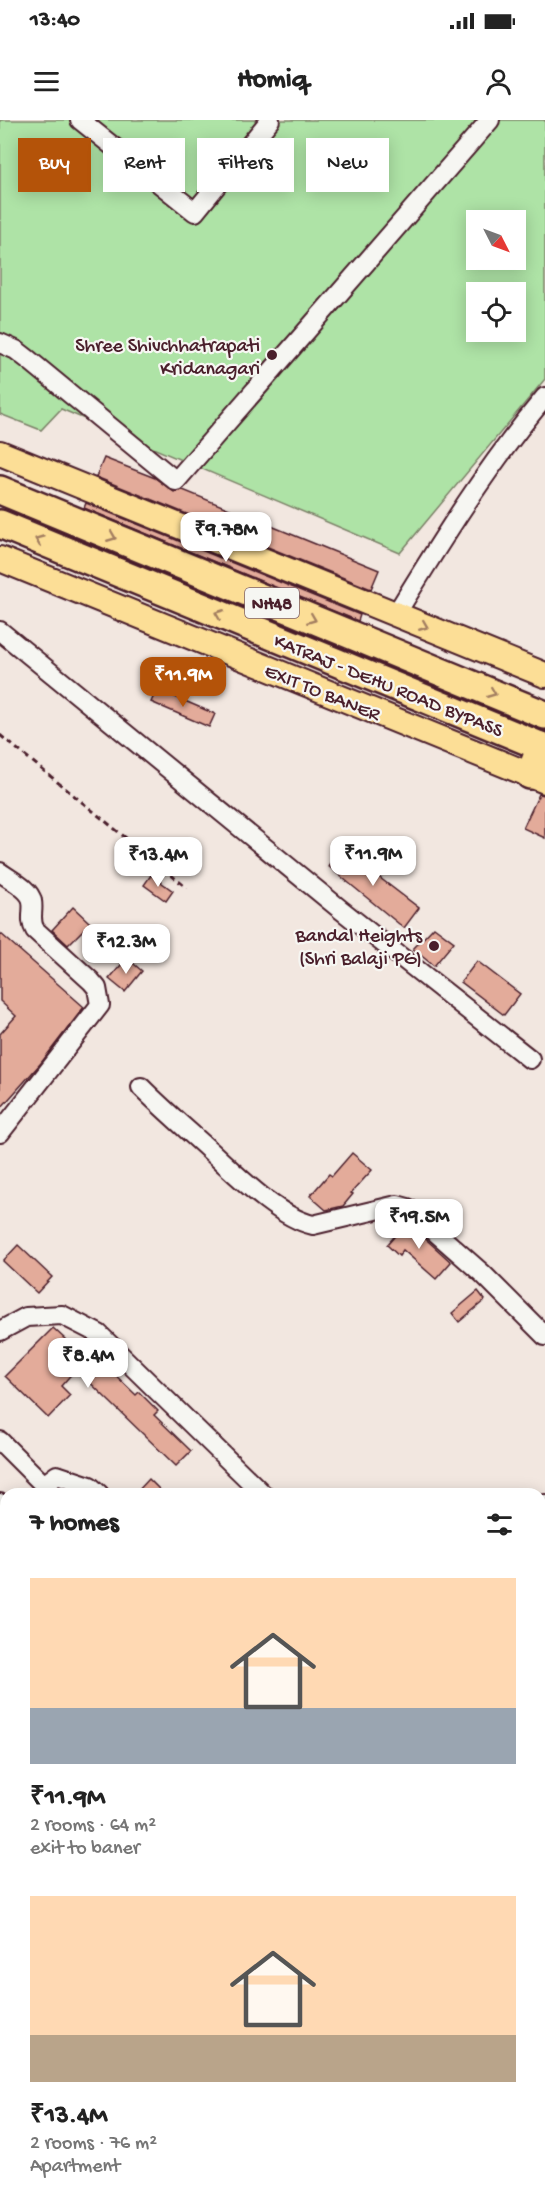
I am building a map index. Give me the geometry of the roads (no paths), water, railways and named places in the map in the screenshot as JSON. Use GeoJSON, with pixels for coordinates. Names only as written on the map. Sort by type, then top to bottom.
{"type":"FeatureCollection","features":[{"type":"Feature","properties":{"kind":"highway","name":"KATRAJ - DEHU ROAD BYPASS"},"geometry":{"type":"LineString","coordinates":[[0,490],[545,715]]}},
{"type":"Feature","properties":{"kind":"highway","name":"KATRAJ - DEHU ROAD BYPASS"},"geometry":{"type":"LineString","coordinates":[[0,524],[543,747]]}},
{"type":"Feature","properties":{"kind":"highway"},"geometry":{"type":"LineString","coordinates":[[538,778],[543,747]]}},
{"type":"Feature","properties":{"kind":"main road"},"geometry":{"type":"LineString","coordinates":[[0,453],[545,675]]}},
{"type":"Feature","properties":{"kind":"main road","name":"EXIT TO BANER"},"geometry":{"type":"LineString","coordinates":[[0,559],[538,778]]}},
{"type":"Feature","properties":{"kind":"street"},"geometry":{"type":"LineString","coordinates":[[80,120],[195,213],[270,120]]}},
{"type":"Feature","properties":{"kind":"street"},"geometry":{"type":"LineString","coordinates":[[0,343],[16,350],[29,360],[176,482],[490,120]]}},
{"type":"Feature","properties":{"kind":"street"},"geometry":{"type":"LineString","coordinates":[[396,614],[451,525],[514,434],[545,397]]}},
{"type":"Feature","properties":{"kind":"street"},"geometry":{"type":"LineString","coordinates":[[0,631],[340,909],[530,1059]]}},
{"type":"Feature","properties":{"kind":"street"},"geometry":{"type":"LineString","coordinates":[[0,872],[29,894],[32,901],[32,924],[35,930],[91,981],[97,988],[100,1005],[0,1133]]}},
{"type":"Feature","properties":{"kind":"street"},"geometry":{"type":"LineString","coordinates":[[141,1087],[173,1119],[231,1170],[285,1214],[302,1223],[313,1226],[397,1204],[408,1208],[483,1274],[545,1336]]}},
{"type":"Feature","properties":{"kind":"street"},"geometry":{"type":"LineString","coordinates":[[1,1329],[26,1317],[62,1315],[99,1334],[256,1488]]}},
{"type":"Feature","properties":{"kind":"street"},"geometry":{"type":"LineString","coordinates":[[0,1441],[44,1485],[57,1475]]}},
{"type":"Feature","properties":{"kind":"street"},"geometry":{"type":"LineString","coordinates":[[51,1488],[57,1475]]}},
{"type":"Feature","properties":{"kind":"street"},"geometry":{"type":"LineString","coordinates":[[57,1475],[92,1488]]}},
{"type":"Feature","properties":{"kind":"place","name":"Shree Shivchhatrapati Kridanagari"},"geometry":{"type":"Point","coordinates":[272,355]}},
{"type":"Feature","properties":{"kind":"place","name":"Bandal Heights (Shri Balaji PG)"},"geometry":{"type":"Point","coordinates":[434,946]}}]}
